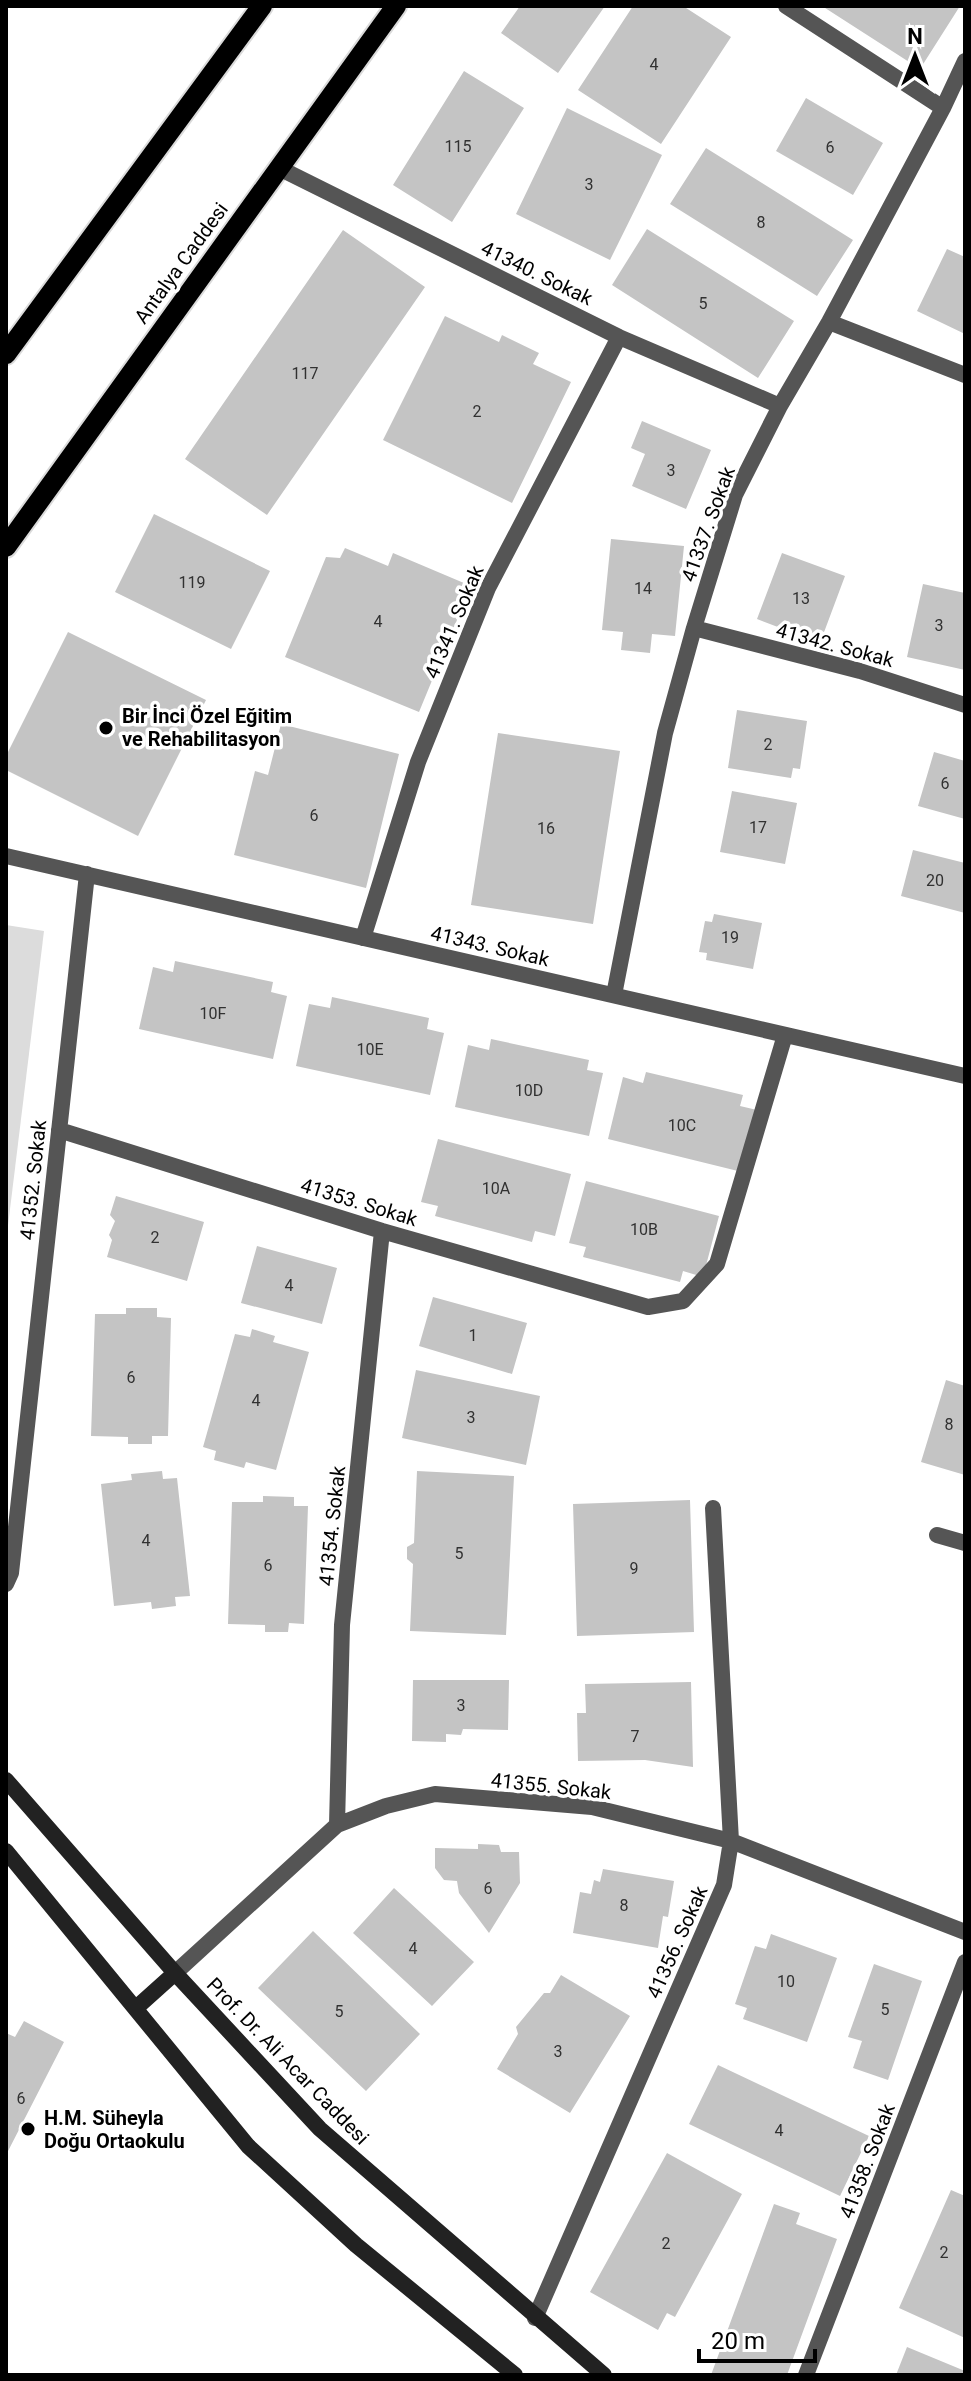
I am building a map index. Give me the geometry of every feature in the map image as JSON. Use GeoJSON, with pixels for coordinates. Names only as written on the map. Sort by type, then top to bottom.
{"type":"FeatureCollection","features":[{"type":"Feature","properties":{"kind":"main road"},"geometry":{"type":"LineString","coordinates":[[6,354],[262,6]]}},
{"type":"Feature","properties":{"kind":"main road","name":"Antalya Caddesi"},"geometry":{"type":"LineString","coordinates":[[6,547],[396,6]]}},
{"type":"Feature","properties":{"kind":"main road","name":"Prof. Dr. Ali Acar Caddesi"},"geometry":{"type":"LineString","coordinates":[[6,1780],[175,1973],[320,2129],[604,2375]]}},
{"type":"Feature","properties":{"kind":"main road"},"geometry":{"type":"LineString","coordinates":[[6,1851],[248,2146],[356,2245],[515,2375]]}},
{"type":"Feature","properties":{"kind":"main road"},"geometry":{"type":"LineString","coordinates":[[136,2008],[175,1973]]}},
{"type":"Feature","properties":{"kind":"street"},"geometry":{"type":"LineString","coordinates":[[786,6],[943,108]]}},
{"type":"Feature","properties":{"kind":"street","name":"41337. Sokak"},"geometry":{"type":"LineString","coordinates":[[614,995],[665,733],[735,495],[780,406],[829,322],[943,108],[965,61]]}},
{"type":"Feature","properties":{"kind":"street","name":"41340. Sokak"},"geometry":{"type":"LineString","coordinates":[[279,168],[619,337],[780,406]]}},
{"type":"Feature","properties":{"kind":"street"},"geometry":{"type":"LineString","coordinates":[[829,322],[965,375]]}},
{"type":"Feature","properties":{"kind":"street","name":"41341. Sokak"},"geometry":{"type":"LineString","coordinates":[[363,938],[418,762],[488,588],[619,337]]}},
{"type":"Feature","properties":{"kind":"street","name":"41342. Sokak"},"geometry":{"type":"LineString","coordinates":[[694,628],[860,671],[965,705]]}},
{"type":"Feature","properties":{"kind":"street","name":"41343. Sokak"},"geometry":{"type":"LineString","coordinates":[[6,856],[965,1076]]}},
{"type":"Feature","properties":{"kind":"street","name":"41352. Sokak"},"geometry":{"type":"LineString","coordinates":[[6,1584],[11,1573],[87,874]]}},
{"type":"Feature","properties":{"kind":"street","name":"41353. Sokak"},"geometry":{"type":"LineString","coordinates":[[59,1130],[382,1231],[648,1307],[683,1301],[717,1264],[785,1035]]}},
{"type":"Feature","properties":{"kind":"street","name":"41354. Sokak"},"geometry":{"type":"LineString","coordinates":[[337,1825],[342,1625],[382,1231]]}},
{"type":"Feature","properties":{"kind":"street","name":"41356. Sokak"},"geometry":{"type":"LineString","coordinates":[[535,2318],[724,1885],[731,1841],[713,1508]]}},
{"type":"Feature","properties":{"kind":"street"},"geometry":{"type":"LineString","coordinates":[[937,1535],[965,1543]]}},
{"type":"Feature","properties":{"kind":"street","name":"41355. Sokak"},"geometry":{"type":"LineString","coordinates":[[175,1973],[337,1825],[386,1806],[435,1794],[592,1807],[731,1841],[965,1932]]}},
{"type":"Feature","properties":{"kind":"street","name":"41358. Sokak"},"geometry":{"type":"LineString","coordinates":[[806,2375],[965,1962]]}},
{"type":"Feature","properties":{"kind":"shaded area"},"geometry":{"type":"Polygon","coordinates":[[[6,925],[44,931],[6,1242],[6,925]]]}},
{"type":"Feature","properties":{"kind":"building"},"geometry":{"type":"Polygon","coordinates":[[[520,6],[605,6],[558,73],[501,33],[520,6]]]}},
{"type":"Feature","properties":{"kind":"building"},"geometry":{"type":"Polygon","coordinates":[[[633,6],[683,6],[731,37],[661,144],[578,90],[633,6]]]}},
{"type":"Feature","properties":{"kind":"building"},"geometry":{"type":"Polygon","coordinates":[[[822,6],[960,6],[920,69],[822,6]]]}},
{"type":"Feature","properties":{"kind":"building"},"geometry":{"type":"Polygon","coordinates":[[[464,71],[524,108],[452,222],[393,185],[464,71]]]}},
{"type":"Feature","properties":{"kind":"building"},"geometry":{"type":"Polygon","coordinates":[[[806,98],[883,143],[853,195],[776,151],[806,98]]]}},
{"type":"Feature","properties":{"kind":"building"},"geometry":{"type":"Polygon","coordinates":[[[567,108],[662,155],[610,260],[516,214],[567,108]]]}},
{"type":"Feature","properties":{"kind":"building"},"geometry":{"type":"Polygon","coordinates":[[[706,148],[853,240],[817,296],[670,204],[706,148]]]}},
{"type":"Feature","properties":{"kind":"building"},"geometry":{"type":"Polygon","coordinates":[[[647,229],[794,321],[758,378],[612,285],[647,229]]]}},
{"type":"Feature","properties":{"kind":"building"},"geometry":{"type":"Polygon","coordinates":[[[343,230],[425,287],[267,515],[185,459],[343,230]]]}},
{"type":"Feature","properties":{"kind":"building"},"geometry":{"type":"Polygon","coordinates":[[[947,249],[965,257],[965,334],[917,311],[947,249]]]}},
{"type":"Feature","properties":{"kind":"building"},"geometry":{"type":"Polygon","coordinates":[[[445,316],[499,342],[502,335],[539,353],[533,364],[571,382],[512,503],[383,440],[445,316]]]}},
{"type":"Feature","properties":{"kind":"building"},"geometry":{"type":"Polygon","coordinates":[[[642,421],[711,450],[686,509],[632,486],[645,454],[631,448],[642,421]]]}},
{"type":"Feature","properties":{"kind":"building"},"geometry":{"type":"Polygon","coordinates":[[[154,514],[270,571],[231,649],[115,592],[154,514]]]}},
{"type":"Feature","properties":{"kind":"building"},"geometry":{"type":"Polygon","coordinates":[[[611,539],[684,546],[675,636],[652,634],[650,653],[621,650],[623,632],[602,630],[611,539]]]}},
{"type":"Feature","properties":{"kind":"building"},"geometry":{"type":"Polygon","coordinates":[[[345,548],[388,566],[393,553],[471,586],[419,712],[285,657],[326,557],[340,558],[345,548]]]}},
{"type":"Feature","properties":{"kind":"building"},"geometry":{"type":"Polygon","coordinates":[[[782,553],[845,576],[820,643],[757,619],[782,553]]]}},
{"type":"Feature","properties":{"kind":"building"},"geometry":{"type":"Polygon","coordinates":[[[923,584],[965,593],[965,670],[907,657],[923,584]]]}},
{"type":"Feature","properties":{"kind":"building","name":"Bir İnci Özel Eğitim ve Rehabilitasyon"},"geometry":{"type":"Polygon","coordinates":[[[68,632],[206,700],[138,836],[6,770],[6,756],[68,632]]]}},
{"type":"Feature","properties":{"kind":"building"},"geometry":{"type":"Polygon","coordinates":[[[737,710],[807,721],[800,769],[793,768],[791,778],[728,768],[737,710]]]}},
{"type":"Feature","properties":{"kind":"building"},"geometry":{"type":"Polygon","coordinates":[[[281,724],[399,754],[366,888],[234,855],[255,771],[268,775],[281,724]]]}},
{"type":"Feature","properties":{"kind":"building"},"geometry":{"type":"Polygon","coordinates":[[[498,733],[620,751],[593,924],[471,905],[498,733]]]}},
{"type":"Feature","properties":{"kind":"building"},"geometry":{"type":"Polygon","coordinates":[[[934,752],[965,761],[965,819],[918,806],[934,752]]]}},
{"type":"Feature","properties":{"kind":"building"},"geometry":{"type":"Polygon","coordinates":[[[732,791],[797,803],[785,864],[720,852],[732,791]]]}},
{"type":"Feature","properties":{"kind":"building"},"geometry":{"type":"Polygon","coordinates":[[[913,850],[965,863],[965,913],[901,896],[913,850]]]}},
{"type":"Feature","properties":{"kind":"building"},"geometry":{"type":"Polygon","coordinates":[[[714,914],[762,923],[753,969],[706,960],[707,953],[699,952],[705,921],[712,922],[714,914]]]}},
{"type":"Feature","properties":{"kind":"building"},"geometry":{"type":"Polygon","coordinates":[[[175,961],[273,982],[271,992],[287,996],[273,1059],[139,1029],[153,967],[173,972],[175,961]]]}},
{"type":"Feature","properties":{"kind":"building"},"geometry":{"type":"Polygon","coordinates":[[[332,997],[429,1018],[427,1029],[444,1033],[430,1095],[296,1066],[309,1004],[330,1008],[332,997]]]}},
{"type":"Feature","properties":{"kind":"building"},"geometry":{"type":"Polygon","coordinates":[[[491,1039],[589,1060],[587,1070],[603,1073],[589,1136],[455,1107],[468,1045],[489,1050],[491,1039]]]}},
{"type":"Feature","properties":{"kind":"building"},"geometry":{"type":"Polygon","coordinates":[[[646,1072],[743,1095],[740,1106],[757,1110],[742,1172],[608,1139],[623,1077],[643,1083],[646,1072]]]}},
{"type":"Feature","properties":{"kind":"building"},"geometry":{"type":"Polygon","coordinates":[[[438,1139],[571,1174],[555,1236],[535,1231],[532,1242],[435,1216],[438,1206],[421,1202],[438,1139]]]}},
{"type":"Feature","properties":{"kind":"building"},"geometry":{"type":"Polygon","coordinates":[[[586,1181],[719,1216],[703,1277],[683,1271],[680,1282],[583,1257],[586,1247],[569,1243],[586,1181]]]}},
{"type":"Feature","properties":{"kind":"building"},"geometry":{"type":"Polygon","coordinates":[[[116,1196],[204,1222],[187,1281],[107,1257],[112,1240],[109,1235],[115,1221],[110,1215],[116,1196]]]}},
{"type":"Feature","properties":{"kind":"building"},"geometry":{"type":"Polygon","coordinates":[[[257,1246],[337,1268],[322,1324],[241,1303],[257,1246]]]}},
{"type":"Feature","properties":{"kind":"building"},"geometry":{"type":"Polygon","coordinates":[[[433,1297],[527,1323],[512,1374],[419,1346],[433,1297]]]}},
{"type":"Feature","properties":{"kind":"building"},"geometry":{"type":"Polygon","coordinates":[[[126,1308],[157,1308],[157,1317],[171,1318],[168,1436],[152,1436],[152,1444],[128,1444],[128,1437],[91,1436],[95,1314],[126,1314],[126,1308]]]}},
{"type":"Feature","properties":{"kind":"building"},"geometry":{"type":"Polygon","coordinates":[[[252,1329],[275,1336],[273,1342],[309,1352],[276,1470],[246,1462],[244,1468],[214,1460],[216,1451],[203,1447],[235,1334],[250,1337],[252,1329]]]}},
{"type":"Feature","properties":{"kind":"building"},"geometry":{"type":"Polygon","coordinates":[[[416,1370],[540,1396],[526,1465],[402,1438],[416,1370]]]}},
{"type":"Feature","properties":{"kind":"building"},"geometry":{"type":"Polygon","coordinates":[[[946,1380],[965,1386],[965,1475],[921,1462],[946,1380]]]}},
{"type":"Feature","properties":{"kind":"building"},"geometry":{"type":"Polygon","coordinates":[[[162,1471],[163,1479],[177,1478],[190,1596],[175,1597],[176,1606],[152,1609],[151,1602],[114,1606],[101,1484],[132,1480],[131,1474],[162,1471]]]}},
{"type":"Feature","properties":{"kind":"building"},"geometry":{"type":"Polygon","coordinates":[[[417,1471],[514,1476],[506,1635],[410,1631],[413,1564],[407,1559],[407,1547],[414,1543],[417,1471]]]}},
{"type":"Feature","properties":{"kind":"building"},"geometry":{"type":"Polygon","coordinates":[[[263,1496],[294,1497],[294,1506],[308,1506],[304,1624],[289,1623],[288,1632],[265,1632],[265,1625],[228,1624],[232,1502],[263,1502],[263,1496]]]}},
{"type":"Feature","properties":{"kind":"building"},"geometry":{"type":"Polygon","coordinates":[[[690,1500],[694,1632],[577,1636],[573,1504],[690,1500]]]}},
{"type":"Feature","properties":{"kind":"building"},"geometry":{"type":"Polygon","coordinates":[[[413,1680],[509,1680],[508,1730],[463,1729],[461,1735],[446,1734],[446,1742],[412,1741],[413,1680]]]}},
{"type":"Feature","properties":{"kind":"building"},"geometry":{"type":"Polygon","coordinates":[[[691,1682],[693,1767],[645,1760],[578,1761],[577,1713],[586,1713],[585,1684],[691,1682]]]}},
{"type":"Feature","properties":{"kind":"building"},"geometry":{"type":"Polygon","coordinates":[[[478,1844],[499,1845],[501,1852],[519,1852],[520,1883],[489,1933],[459,1893],[457,1881],[444,1880],[435,1868],[435,1848],[478,1849],[478,1844]]]}},
{"type":"Feature","properties":{"kind":"building"},"geometry":{"type":"Polygon","coordinates":[[[603,1869],[674,1881],[668,1917],[663,1916],[658,1948],[573,1933],[580,1892],[591,1894],[594,1880],[600,1882],[603,1869]]]}},
{"type":"Feature","properties":{"kind":"building"},"geometry":{"type":"Polygon","coordinates":[[[394,1888],[474,1962],[432,2006],[353,1933],[394,1888]]]}},
{"type":"Feature","properties":{"kind":"building"},"geometry":{"type":"Polygon","coordinates":[[[313,1931],[420,2034],[366,2091],[258,1988],[313,1931]]]}},
{"type":"Feature","properties":{"kind":"building"},"geometry":{"type":"Polygon","coordinates":[[[771,1934],[837,1958],[807,2042],[743,2019],[747,2008],[735,2004],[755,1946],[766,1949],[771,1934]]]}},
{"type":"Feature","properties":{"kind":"building"},"geometry":{"type":"Polygon","coordinates":[[[874,1964],[922,1981],[888,2080],[853,2068],[862,2041],[848,2037],[874,1964]]]}},
{"type":"Feature","properties":{"kind":"building"},"geometry":{"type":"Polygon","coordinates":[[[561,1975],[630,2016],[570,2113],[497,2069],[518,2034],[516,2027],[544,1993],[550,1993],[561,1975]]]}},
{"type":"Feature","properties":{"kind":"building"},"geometry":{"type":"Polygon","coordinates":[[[24,2021],[64,2042],[6,2155],[6,2033],[15,2037],[24,2021]]]}},
{"type":"Feature","properties":{"kind":"building"},"geometry":{"type":"Polygon","coordinates":[[[718,2065],[869,2136],[840,2196],[689,2124],[718,2065]]]}},
{"type":"Feature","properties":{"kind":"building"},"geometry":{"type":"Polygon","coordinates":[[[667,2153],[742,2194],[675,2317],[667,2313],[658,2330],[590,2292],[667,2153]]]}},
{"type":"Feature","properties":{"kind":"building"},"geometry":{"type":"Polygon","coordinates":[[[951,2190],[965,2196],[965,2338],[899,2308],[951,2190]]]}},
{"type":"Feature","properties":{"kind":"building"},"geometry":{"type":"Polygon","coordinates":[[[774,2204],[800,2213],[796,2224],[837,2239],[787,2375],[711,2375],[774,2204]]]}},
{"type":"Feature","properties":{"kind":"building"},"geometry":{"type":"Polygon","coordinates":[[[907,2347],[965,2371],[965,2375],[896,2375],[907,2347]]]}},
{"type":"Feature","properties":{"kind":"place","name":"Bir İnci Özel Eğitim ve Rehabilitasyon"},"geometry":{"type":"Point","coordinates":[106,728]}},
{"type":"Feature","properties":{"kind":"place","name":"H.M. Süheyla Doğu Ortaokulu"},"geometry":{"type":"Point","coordinates":[28,2129]}}]}
